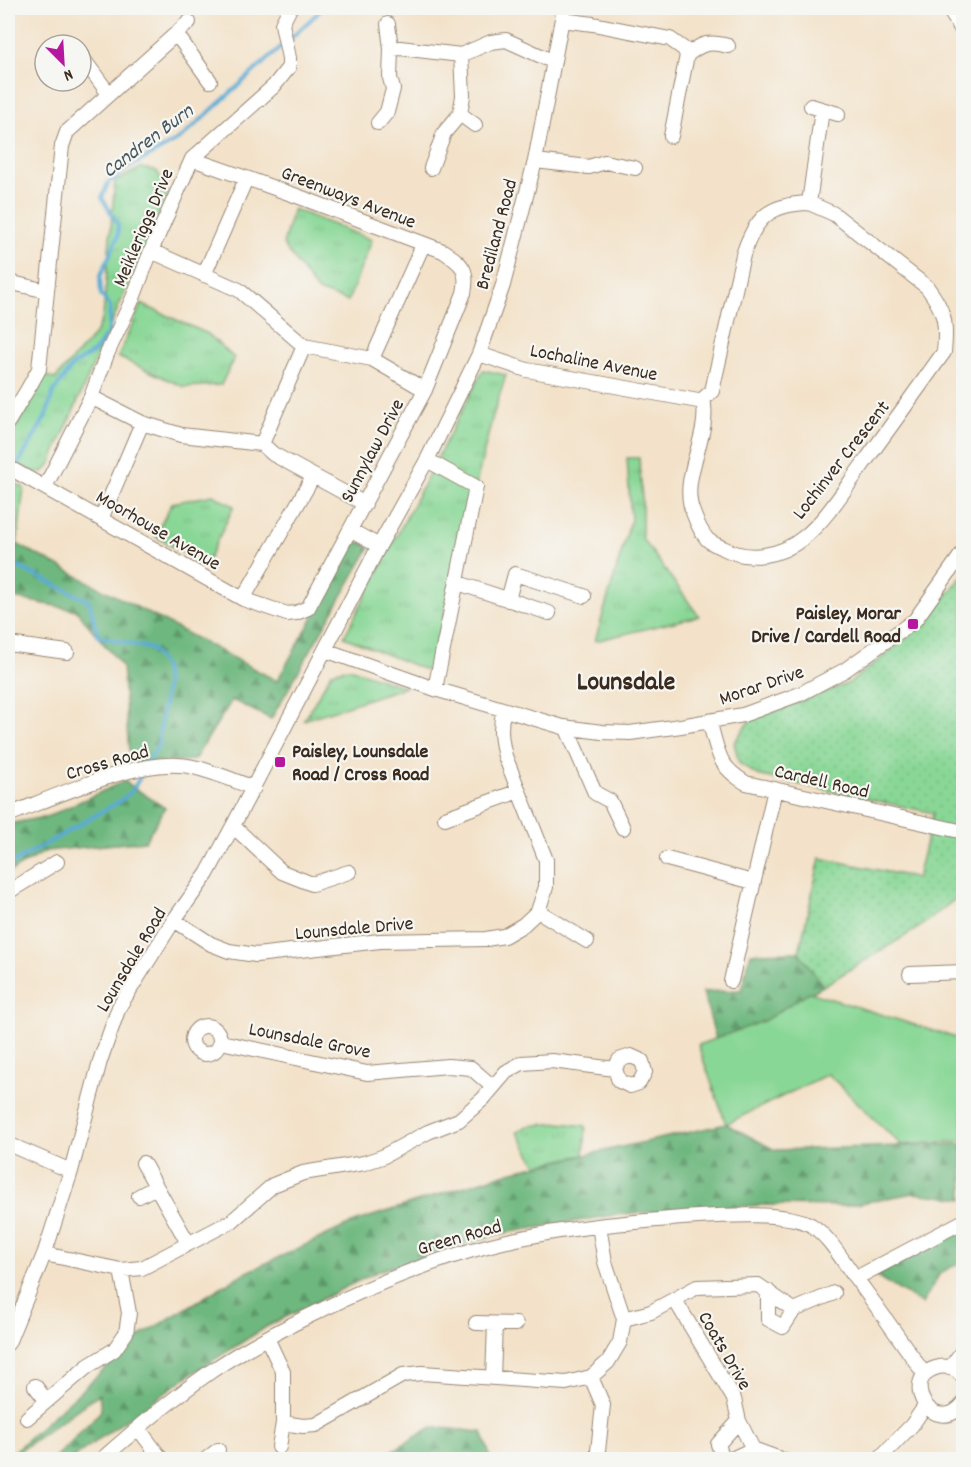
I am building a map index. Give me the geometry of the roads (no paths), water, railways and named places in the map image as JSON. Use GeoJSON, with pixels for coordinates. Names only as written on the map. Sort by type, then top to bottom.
{"type":"FeatureCollection","features":[{"type":"Feature","properties":{"kind":"street","name":"Meikleriggs Drive"},"geometry":{"type":"LineString","coordinates":[[45,487],[91,396],[192,159],[274,86],[289,67],[282,24],[290,8]]}},
{"type":"Feature","properties":{"kind":"street"},"geometry":{"type":"LineString","coordinates":[[948,8],[963,33]]}},
{"type":"Feature","properties":{"kind":"street"},"geometry":{"type":"LineString","coordinates":[[563,14],[593,24],[670,39],[684,49],[687,55],[671,136]]}},
{"type":"Feature","properties":{"kind":"street","name":"Brediland Road"},"geometry":{"type":"LineString","coordinates":[[325,650],[427,460],[479,354],[503,285],[535,161],[552,61],[563,14]]}},
{"type":"Feature","properties":{"kind":"street"},"geometry":{"type":"LineString","coordinates":[[8,422],[39,369],[62,146],[68,132],[189,22]]}},
{"type":"Feature","properties":{"kind":"street"},"geometry":{"type":"LineString","coordinates":[[378,123],[387,112],[393,89],[390,78],[391,49],[387,24]]}},
{"type":"Feature","properties":{"kind":"street"},"geometry":{"type":"LineString","coordinates":[[177,35],[210,81]]}},
{"type":"Feature","properties":{"kind":"street"},"geometry":{"type":"LineString","coordinates":[[391,49],[461,55],[491,42],[506,40],[552,61]]}},
{"type":"Feature","properties":{"kind":"street"},"geometry":{"type":"LineString","coordinates":[[687,55],[700,45],[716,42],[728,46]]}},
{"type":"Feature","properties":{"kind":"street"},"geometry":{"type":"LineString","coordinates":[[431,168],[444,133],[460,114],[463,96],[461,55]]}},
{"type":"Feature","properties":{"kind":"street"},"geometry":{"type":"LineString","coordinates":[[93,72],[109,94]]}},
{"type":"Feature","properties":{"kind":"street"},"geometry":{"type":"LineString","coordinates":[[809,204],[816,108],[838,114]]}},
{"type":"Feature","properties":{"kind":"street"},"geometry":{"type":"LineString","coordinates":[[460,114],[475,125]]}},
{"type":"Feature","properties":{"kind":"street","name":"Greenways Avenue"},"geometry":{"type":"LineString","coordinates":[[192,159],[297,195],[443,251],[460,263],[466,278],[464,293]]}},
{"type":"Feature","properties":{"kind":"street"},"geometry":{"type":"LineString","coordinates":[[535,161],[590,167],[605,162],[635,168]]}},
{"type":"Feature","properties":{"kind":"street"},"geometry":{"type":"LineString","coordinates":[[204,275],[246,179]]}},
{"type":"Feature","properties":{"kind":"street","name":"Lochinver Crescent"},"geometry":{"type":"LineString","coordinates":[[795,204],[809,204],[834,214],[927,287],[936,299],[946,324],[944,352],[830,510],[804,538],[782,552],[756,556],[733,554],[708,541],[693,514],[690,480],[702,436],[705,408],[703,399],[712,391],[750,233],[770,212],[795,204]]}},
{"type":"Feature","properties":{"kind":"street"},"geometry":{"type":"LineString","coordinates":[[372,359],[423,245]]}},
{"type":"Feature","properties":{"kind":"street"},"geometry":{"type":"LineString","coordinates":[[151,251],[239,290],[265,310],[304,346],[372,359],[425,390]]}},
{"type":"Feature","properties":{"kind":"street"},"geometry":{"type":"LineString","coordinates":[[8,282],[47,291]]}},
{"type":"Feature","properties":{"kind":"street","name":"Sunnylaw Drive"},"geometry":{"type":"LineString","coordinates":[[296,613],[308,608],[425,390],[464,293]]}},
{"type":"Feature","properties":{"kind":"street"},"geometry":{"type":"LineString","coordinates":[[262,444],[304,346]]}},
{"type":"Feature","properties":{"kind":"street","name":"Lochaline Avenue"},"geometry":{"type":"LineString","coordinates":[[479,354],[527,370],[698,401],[703,399]]}},
{"type":"Feature","properties":{"kind":"street"},"geometry":{"type":"LineString","coordinates":[[91,396],[142,423],[182,435],[262,444],[273,454],[365,504]]}},
{"type":"Feature","properties":{"kind":"street"},"geometry":{"type":"LineString","coordinates":[[100,519],[142,423]]}},
{"type":"Feature","properties":{"kind":"street"},"geometry":{"type":"LineString","coordinates":[[427,460],[476,487],[435,689]]}},
{"type":"Feature","properties":{"kind":"street","name":"Moorhouse Avenue"},"geometry":{"type":"LineString","coordinates":[[8,467],[243,599],[287,614],[296,613]]}},
{"type":"Feature","properties":{"kind":"street"},"geometry":{"type":"LineString","coordinates":[[243,599],[313,477]]}},
{"type":"Feature","properties":{"kind":"street"},"geometry":{"type":"LineString","coordinates":[[350,530],[379,546]]}},
{"type":"Feature","properties":{"kind":"street","name":"Morar Drive"},"geometry":{"type":"LineString","coordinates":[[504,710],[566,727],[630,733],[743,714],[800,694],[845,670],[915,620],[963,551]]}},
{"type":"Feature","properties":{"kind":"street"},"geometry":{"type":"LineString","coordinates":[[508,600],[515,574],[584,596]]}},
{"type":"Feature","properties":{"kind":"street"},"geometry":{"type":"LineString","coordinates":[[458,583],[549,613]]}},
{"type":"Feature","properties":{"kind":"street"},"geometry":{"type":"LineString","coordinates":[[8,644],[67,652]]}},
{"type":"Feature","properties":{"kind":"street"},"geometry":{"type":"LineString","coordinates":[[325,650],[435,689],[504,710],[500,739],[546,861],[546,887],[538,911],[587,941]]}},
{"type":"Feature","properties":{"kind":"street","name":"Lounsdale Road"},"geometry":{"type":"LineString","coordinates":[[8,1343],[45,1252],[71,1171],[100,1061],[119,1008],[174,920],[207,874],[325,650]]}},
{"type":"Feature","properties":{"kind":"street","name":"Cardell Road"},"geometry":{"type":"LineString","coordinates":[[710,721],[722,764],[732,775],[746,783],[963,832]]}},
{"type":"Feature","properties":{"kind":"street"},"geometry":{"type":"LineString","coordinates":[[566,727],[595,793],[610,801],[623,828]]}},
{"type":"Feature","properties":{"kind":"street","name":"Cross Road"},"geometry":{"type":"LineString","coordinates":[[8,815],[140,768],[180,764],[254,788]]}},
{"type":"Feature","properties":{"kind":"street"},"geometry":{"type":"LineString","coordinates":[[731,981],[775,789]]}},
{"type":"Feature","properties":{"kind":"street"},"geometry":{"type":"LineString","coordinates":[[445,818],[519,791]]}},
{"type":"Feature","properties":{"kind":"street"},"geometry":{"type":"LineString","coordinates":[[234,826],[282,873],[312,884],[349,872]]}},
{"type":"Feature","properties":{"kind":"street"},"geometry":{"type":"LineString","coordinates":[[667,859],[753,882]]}},
{"type":"Feature","properties":{"kind":"street"},"geometry":{"type":"LineString","coordinates":[[8,892],[57,861]]}},
{"type":"Feature","properties":{"kind":"street","name":"Lounsdale Drive"},"geometry":{"type":"LineString","coordinates":[[174,920],[211,944],[229,951],[256,955],[380,941],[486,939],[504,936],[523,925],[538,911]]}},
{"type":"Feature","properties":{"kind":"street"},"geometry":{"type":"LineString","coordinates":[[910,974],[963,972]]}},
{"type":"Feature","properties":{"kind":"street","name":"Lounsdale Grove"},"geometry":{"type":"LineString","coordinates":[[220,1042],[367,1073],[448,1066],[471,1068],[493,1087]]}},
{"type":"Feature","properties":{"kind":"street"},"geometry":{"type":"LineString","coordinates":[[45,1252],[54,1256],[121,1270],[142,1268],[232,1221],[273,1185],[303,1173],[373,1160],[428,1132],[459,1120],[483,1099],[506,1072],[522,1063],[552,1061],[615,1069]]}},
{"type":"Feature","properties":{"kind":"street"},"geometry":{"type":"LineString","coordinates":[[8,1144],[71,1171]]}},
{"type":"Feature","properties":{"kind":"street"},"geometry":{"type":"LineString","coordinates":[[143,1163],[188,1243]]}},
{"type":"Feature","properties":{"kind":"street"},"geometry":{"type":"LineString","coordinates":[[139,1196],[156,1187]]}},
{"type":"Feature","properties":{"kind":"street","name":"Green Road"},"geometry":{"type":"LineString","coordinates":[[101,1460],[210,1372],[267,1338],[347,1296],[421,1266],[492,1245],[599,1226],[701,1217],[771,1216],[796,1219],[812,1226],[826,1238],[926,1375]]}},
{"type":"Feature","properties":{"kind":"street"},"geometry":{"type":"LineString","coordinates":[[856,1278],[963,1221]]}},
{"type":"Feature","properties":{"kind":"street"},"geometry":{"type":"LineString","coordinates":[[283,1423],[316,1425],[404,1375],[422,1373],[566,1383],[591,1377],[608,1362],[620,1342],[624,1319],[605,1262],[599,1226]]}},
{"type":"Feature","properties":{"kind":"street"},"geometry":{"type":"LineString","coordinates":[[27,1418],[88,1365],[114,1350],[126,1333],[129,1313],[121,1270]]}},
{"type":"Feature","properties":{"kind":"street"},"geometry":{"type":"LineString","coordinates":[[624,1319],[651,1312],[697,1287],[758,1286],[794,1310]]}},
{"type":"Feature","properties":{"kind":"street"},"geometry":{"type":"LineString","coordinates":[[768,1291],[768,1319],[783,1327],[794,1310],[834,1293]]}},
{"type":"Feature","properties":{"kind":"street","name":"Coats Drive"},"geometry":{"type":"LineString","coordinates":[[675,1300],[723,1377],[734,1399],[739,1421],[753,1449]]}},
{"type":"Feature","properties":{"kind":"street"},"geometry":{"type":"LineString","coordinates":[[476,1323],[516,1324]]}},
{"type":"Feature","properties":{"kind":"street"},"geometry":{"type":"LineString","coordinates":[[494,1378],[495,1324]]}},
{"type":"Feature","properties":{"kind":"street"},"geometry":{"type":"LineString","coordinates":[[267,1338],[283,1372],[283,1423],[279,1447]]}},
{"type":"Feature","properties":{"kind":"street"},"geometry":{"type":"LineString","coordinates":[[950,1368],[963,1349]]}},
{"type":"Feature","properties":{"kind":"street"},"geometry":{"type":"LineString","coordinates":[[962,1408],[946,1414],[938,1414],[925,1406],[920,1387],[926,1375],[937,1367],[950,1368],[957,1371],[963,1378]]}},
{"type":"Feature","properties":{"kind":"street"},"geometry":{"type":"LineString","coordinates":[[591,1377],[603,1405],[597,1460]]}},
{"type":"Feature","properties":{"kind":"street"},"geometry":{"type":"LineString","coordinates":[[35,1386],[46,1400]]}},
{"type":"Feature","properties":{"kind":"street"},"geometry":{"type":"LineString","coordinates":[[878,1460],[912,1425],[925,1406]]}},
{"type":"Feature","properties":{"kind":"street","name":"Coats Drive"},"geometry":{"type":"LineString","coordinates":[[723,1460],[718,1444],[739,1421]]}},
{"type":"Feature","properties":{"kind":"street"},"geometry":{"type":"LineString","coordinates":[[138,1428],[162,1460]]}},
{"type":"Feature","properties":{"kind":"street"},"geometry":{"type":"LineString","coordinates":[[729,1460],[753,1449],[783,1460]]}},
{"type":"Feature","properties":{"kind":"street"},"geometry":{"type":"LineString","coordinates":[[205,1460],[219,1450]]}},
{"type":"Feature","properties":{"kind":"waterway","name":"Candren Burn"},"geometry":{"type":"LineString","coordinates":[[289,40],[323,8]]}},
{"type":"Feature","properties":{"kind":"waterway","name":"Candren Burn"},"geometry":{"type":"LineString","coordinates":[[8,482],[46,416],[53,393],[73,365],[94,352],[109,332],[110,306],[101,295],[100,277],[118,236],[118,224],[102,198],[108,183],[123,171],[181,138],[283,45]]}},
{"type":"Feature","properties":{"kind":"waterway","name":"Candren Burn"},"geometry":{"type":"LineString","coordinates":[[8,562],[89,601],[98,636],[152,649],[164,667],[166,684],[158,746],[148,762]]}},
{"type":"Feature","properties":{"kind":"waterway","name":"Candren Burn"},"geometry":{"type":"LineString","coordinates":[[8,866],[120,801],[132,791],[143,772]]}},
{"type":"Feature","properties":{"kind":"place","name":"Paisley, Morar Drive / Cardell Road"},"geometry":{"type":"Point","coordinates":[913,624]}},
{"type":"Feature","properties":{"kind":"place","name":"Paisley, Lounsdale Road / Cross Road"},"geometry":{"type":"Point","coordinates":[280,762]}},
{"type":"Feature","properties":{"kind":"district","name":"Lounsdale"},"geometry":{"type":"Point","coordinates":[626,680]}}]}
